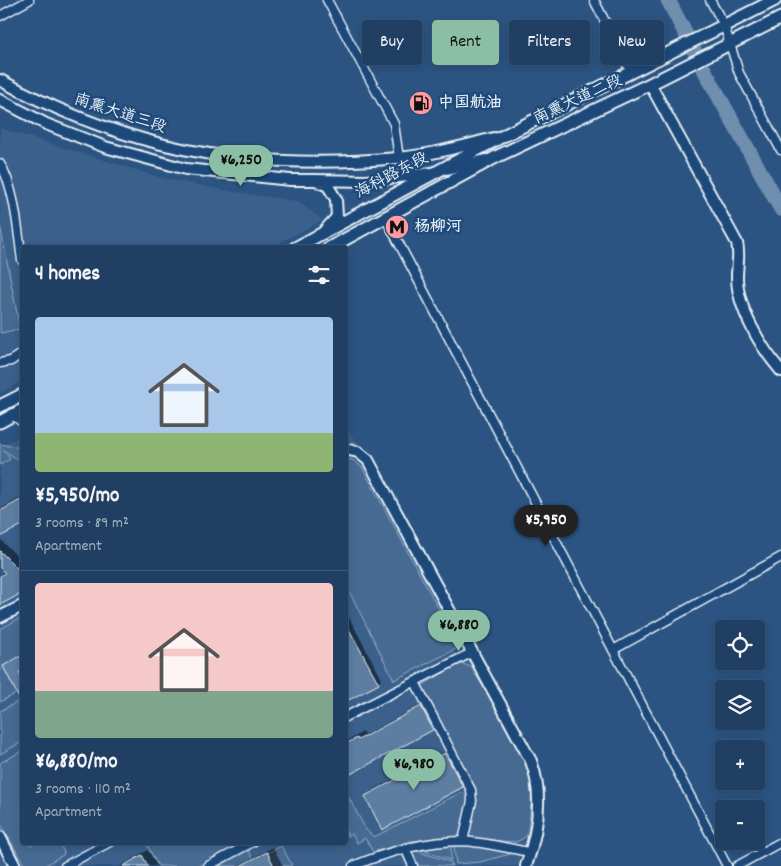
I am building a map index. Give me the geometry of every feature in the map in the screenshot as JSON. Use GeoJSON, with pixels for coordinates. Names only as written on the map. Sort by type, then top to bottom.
{"type":"FeatureCollection","features":[{"type":"Feature","properties":{"kind":"main road","name":"南熏大道二段"},"geometry":{"type":"LineString","coordinates":[[505,135],[775,0]]}},
{"type":"Feature","properties":{"kind":"main road","name":"南熏大道二段"},"geometry":{"type":"LineString","coordinates":[[496,157],[650,84],[781,18]]}},
{"type":"Feature","properties":{"kind":"main road","name":"南熏大道三段"},"geometry":{"type":"LineString","coordinates":[[0,80],[61,111],[161,144],[195,151],[262,159],[399,158],[505,135]]}},
{"type":"Feature","properties":{"kind":"main road"},"geometry":{"type":"LineString","coordinates":[[650,84],[737,243],[739,252],[737,278],[739,294],[757,338],[781,371]]}},
{"type":"Feature","properties":{"kind":"main road"},"geometry":{"type":"LineString","coordinates":[[0,100],[46,124],[105,147],[186,169],[290,180],[366,181],[432,173],[496,157]]}},
{"type":"Feature","properties":{"kind":"main road","name":"海科路东段"},"geometry":{"type":"LineString","coordinates":[[300,245],[505,135]]}},
{"type":"Feature","properties":{"kind":"main road","name":"海科路东段"},"geometry":{"type":"LineString","coordinates":[[334,245],[496,157]]}},
{"type":"Feature","properties":{"kind":"main road"},"geometry":{"type":"LineString","coordinates":[[314,180],[328,186],[336,199],[337,217],[324,231]]}},
{"type":"Feature","properties":{"kind":"main road"},"geometry":{"type":"LineString","coordinates":[[0,406],[20,396]]}},
{"type":"Feature","properties":{"kind":"main road"},"geometry":{"type":"LineString","coordinates":[[0,422],[19,416]]}},
{"type":"Feature","properties":{"kind":"main road"},"geometry":{"type":"LineString","coordinates":[[348,450],[358,452],[368,460],[534,768],[539,801],[539,816],[526,866]]}},
{"type":"Feature","properties":{"kind":"main road"},"geometry":{"type":"LineString","coordinates":[[0,617],[20,607]]}},
{"type":"Feature","properties":{"kind":"main road"},"geometry":{"type":"LineString","coordinates":[[0,837],[15,866]]}},
{"type":"Feature","properties":{"kind":"street"},"geometry":{"type":"LineString","coordinates":[[0,16],[29,0]]}},
{"type":"Feature","properties":{"kind":"street"},"geometry":{"type":"LineString","coordinates":[[327,0],[394,124],[399,158]]}},
{"type":"Feature","properties":{"kind":"street"},"geometry":{"type":"LineString","coordinates":[[594,0],[632,72]]}},
{"type":"Feature","properties":{"kind":"street"},"geometry":{"type":"LineString","coordinates":[[710,0],[724,25],[739,73],[781,150]]}},
{"type":"Feature","properties":{"kind":"street"},"geometry":{"type":"LineString","coordinates":[[0,164],[11,194],[20,248]]}},
{"type":"Feature","properties":{"kind":"street"},"geometry":{"type":"LineString","coordinates":[[385,217],[727,866]]}},
{"type":"Feature","properties":{"kind":"street"},"geometry":{"type":"LineString","coordinates":[[0,363],[11,361],[20,354]]}},
{"type":"Feature","properties":{"kind":"street"},"geometry":{"type":"LineString","coordinates":[[613,650],[781,557]]}},
{"type":"Feature","properties":{"kind":"street"},"geometry":{"type":"LineString","coordinates":[[348,716],[473,652]]}},
{"type":"Feature","properties":{"kind":"street"},"geometry":{"type":"LineString","coordinates":[[415,682],[471,790],[472,801],[463,841]]}},
{"type":"Feature","properties":{"kind":"street"},"geometry":{"type":"LineString","coordinates":[[353,866],[404,848],[434,843],[463,841],[531,852]]}},
{"type":"Feature","properties":{"kind":"street"},"geometry":{"type":"LineString","coordinates":[[737,866],[781,842]]}},
{"type":"Feature","properties":{"kind":"street"},"geometry":{"type":"LineString","coordinates":[[66,866],[104,845]]}},
{"type":"Feature","properties":{"kind":"street"},"geometry":{"type":"LineString","coordinates":[[208,866],[247,845]]}},
{"type":"Feature","properties":{"kind":"street"},"geometry":{"type":"LineString","coordinates":[[404,848],[413,866]]}},
{"type":"Feature","properties":{"kind":"shaded area"},"geometry":{"type":"Polygon","coordinates":[[[0,128],[162,178],[234,192],[297,201],[323,220],[275,245],[20,245],[20,382],[0,393],[0,128]]]}},
{"type":"Feature","properties":{"kind":"shaded area"},"geometry":{"type":"Polygon","coordinates":[[[0,225],[20,329],[0,333],[0,225]]]}},
{"type":"Feature","properties":{"kind":"shaded area"},"geometry":{"type":"Polygon","coordinates":[[[348,432],[374,459],[533,751],[540,769],[545,809],[542,834],[533,866],[0,866],[0,447],[20,436],[20,845],[348,845],[348,432]]]}},
{"type":"Feature","properties":{"kind":"shaded area"},"geometry":{"type":"Polygon","coordinates":[[[0,444],[20,448],[20,461],[3,450],[10,459],[0,465],[0,444]]]}},
{"type":"Feature","properties":{"kind":"shaded area"},"geometry":{"type":"Polygon","coordinates":[[[348,458],[362,467],[457,643],[456,649],[394,680],[349,591],[348,458]]]}},
{"type":"Feature","properties":{"kind":"shaded area"},"geometry":{"type":"Polygon","coordinates":[[[20,618],[20,657],[3,666],[17,693],[0,702],[0,629],[20,618]]]}},
{"type":"Feature","properties":{"kind":"shaded area"},"geometry":{"type":"Polygon","coordinates":[[[463,664],[471,667],[512,733],[529,776],[531,810],[528,830],[524,838],[516,842],[468,837],[475,792],[472,782],[421,686],[457,665],[463,664]]]}},
{"type":"Feature","properties":{"kind":"shaded area"},"geometry":{"type":"Polygon","coordinates":[[[20,701],[20,743],[0,754],[0,711],[20,701]]]}},
{"type":"Feature","properties":{"kind":"shaded area"},"geometry":{"type":"Polygon","coordinates":[[[20,752],[20,845],[60,845],[64,852],[63,855],[44,866],[25,866],[0,823],[0,763],[20,752]]]}},
{"type":"Feature","properties":{"kind":"shaded area"},"geometry":{"type":"Polygon","coordinates":[[[460,793],[467,797],[469,804],[462,835],[411,841],[373,852],[365,838],[357,843],[352,834],[348,836],[348,796],[366,830],[374,837],[460,793]]]}},
{"type":"Feature","properties":{"kind":"shaded area"},"geometry":{"type":"Polygon","coordinates":[[[147,845],[239,845],[198,866],[158,866],[147,845]]]}},
{"type":"Feature","properties":{"kind":"shaded area"},"geometry":{"type":"Polygon","coordinates":[[[473,845],[518,852],[480,862],[456,864],[454,846],[473,845]]]}},
{"type":"Feature","properties":{"kind":"shaded area"},"geometry":{"type":"Polygon","coordinates":[[[281,846],[292,865],[274,866],[267,853],[281,846]]]}},
{"type":"Feature","properties":{"kind":"shaded area"},"geometry":{"type":"Polygon","coordinates":[[[451,846],[451,860],[418,849],[451,846]]]}},
{"type":"Feature","properties":{"kind":"shaded area"},"geometry":{"type":"Polygon","coordinates":[[[248,849],[253,859],[245,866],[216,866],[248,849]]]}},
{"type":"Feature","properties":{"kind":"shaded area"},"geometry":{"type":"Polygon","coordinates":[[[413,850],[451,862],[452,866],[417,866],[410,851],[413,850]]]}},
{"type":"Feature","properties":{"kind":"building"},"geometry":{"type":"Polygon","coordinates":[[[20,500],[20,526],[0,537],[0,511],[20,500]]]}},
{"type":"Feature","properties":{"kind":"building"},"geometry":{"type":"Polygon","coordinates":[[[0,551],[20,571],[20,594],[0,605],[0,576],[5,573],[0,568],[0,551]]]}},
{"type":"Feature","properties":{"kind":"building"},"geometry":{"type":"Polygon","coordinates":[[[348,627],[379,684],[348,700],[348,627]]]}},
{"type":"Feature","properties":{"kind":"building"},"geometry":{"type":"Polygon","coordinates":[[[20,656],[20,700],[3,666],[20,656]]]}},
{"type":"Feature","properties":{"kind":"building"},"geometry":{"type":"Polygon","coordinates":[[[421,706],[433,730],[348,775],[348,742],[357,738],[358,740],[421,706]]]}},
{"type":"Feature","properties":{"kind":"building"},"geometry":{"type":"Polygon","coordinates":[[[445,753],[463,787],[382,830],[365,796],[445,753]]]}},
{"type":"Feature","properties":{"kind":"building"},"geometry":{"type":"Polygon","coordinates":[[[267,852],[274,866],[240,866],[253,859],[267,852]]]}},
{"type":"Feature","properties":{"kind":"building"},"geometry":{"type":"Polygon","coordinates":[[[142,855],[148,866],[123,866],[135,859],[142,855]]]}},
{"type":"Feature","properties":{"kind":"waterway"},"geometry":{"type":"LineString","coordinates":[[668,0],[781,209]]}},
{"type":"Feature","properties":{"kind":"place","name":"中国航油"},"geometry":{"type":"Point","coordinates":[421,103]}},
{"type":"Feature","properties":{"kind":"place","name":"杨柳河"},"geometry":{"type":"Point","coordinates":[397,227]}}]}
